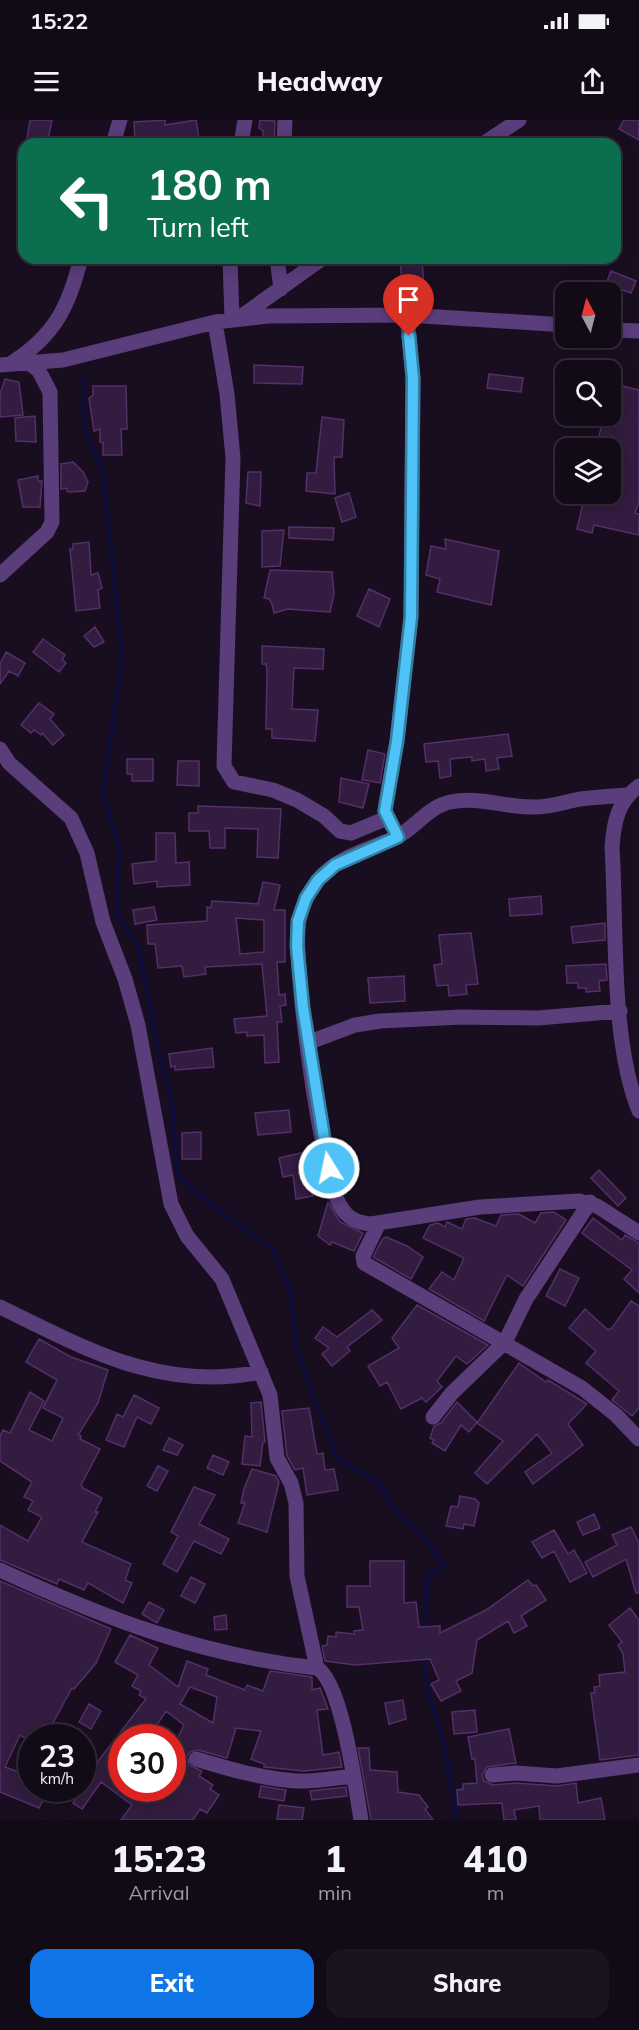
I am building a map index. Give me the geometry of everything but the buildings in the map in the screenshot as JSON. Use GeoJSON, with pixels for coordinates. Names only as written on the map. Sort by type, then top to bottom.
{"type":"FeatureCollection","features":[{"type":"Feature","properties":{"kind":"street"},"geometry":{"type":"LineString","coordinates":[[115,138],[120,120]]}},
{"type":"Feature","properties":{"kind":"street"},"geometry":{"type":"LineString","coordinates":[[242,138],[245,120]]}},
{"type":"Feature","properties":{"kind":"street"},"geometry":{"type":"LineString","coordinates":[[284,138],[285,120]]}},
{"type":"Feature","properties":{"kind":"street"},"geometry":{"type":"LineString","coordinates":[[492,138],[519,120]]}},
{"type":"Feature","properties":{"kind":"street"},"geometry":{"type":"LineString","coordinates":[[0,365],[14,362],[42,342],[70,297],[79,264]]}},
{"type":"Feature","properties":{"kind":"street"},"geometry":{"type":"LineString","coordinates":[[231,264],[236,319]]}},
{"type":"Feature","properties":{"kind":"street"},"geometry":{"type":"LineString","coordinates":[[278,264],[281,289]]}},
{"type":"Feature","properties":{"kind":"street"},"geometry":{"type":"LineString","coordinates":[[236,319],[267,295],[281,289],[315,264]]}},
{"type":"Feature","properties":{"kind":"street"},"geometry":{"type":"LineString","coordinates":[[0,365],[79,356],[215,322],[236,319],[407,315],[496,318],[555,324]]}},
{"type":"Feature","properties":{"kind":"street"},"geometry":{"type":"LineString","coordinates":[[398,837],[387,818],[386,803],[398,731],[411,617],[413,378],[407,315]]}},
{"type":"Feature","properties":{"kind":"street"},"geometry":{"type":"LineString","coordinates":[[215,322],[227,394],[233,458],[224,766],[234,782],[286,795],[324,816],[340,831],[351,833],[387,818]]}},
{"type":"Feature","properties":{"kind":"street"},"geometry":{"type":"LineString","coordinates":[[621,330],[639,331]]}},
{"type":"Feature","properties":{"kind":"street"},"geometry":{"type":"LineString","coordinates":[[0,575],[47,532],[52,522],[50,392],[39,371],[28,362]]}},
{"type":"Feature","properties":{"kind":"street"},"geometry":{"type":"LineString","coordinates":[[0,749],[9,763],[66,811],[84,843],[103,922],[125,979],[138,1024],[171,1204],[187,1236],[222,1279],[261,1372],[272,1407],[277,1458],[291,1482],[296,1503],[297,1576],[317,1668],[329,1680],[343,1724],[361,1820]]}},
{"type":"Feature","properties":{"kind":"street"},"geometry":{"type":"LineString","coordinates":[[639,786],[626,795],[534,807],[479,800],[450,802],[436,807],[398,837],[335,865],[318,880],[306,898],[298,921],[297,946],[307,1043],[329,1168],[339,1205],[356,1222],[379,1223],[480,1207],[590,1202],[639,1233]]}},
{"type":"Feature","properties":{"kind":"street"},"geometry":{"type":"LineString","coordinates":[[626,795],[615,819],[612,847],[620,1011],[630,1087],[639,1111]]}},
{"type":"Feature","properties":{"kind":"street"},"geometry":{"type":"LineString","coordinates":[[307,1043],[355,1025],[380,1021],[462,1017],[538,1018],[620,1011]]}},
{"type":"Feature","properties":{"kind":"street"},"geometry":{"type":"LineString","coordinates":[[434,1417],[452,1393],[505,1342],[526,1299],[590,1202]]}},
{"type":"Feature","properties":{"kind":"street"},"geometry":{"type":"LineString","coordinates":[[379,1223],[363,1256],[364,1263],[505,1342],[600,1401],[639,1439]]}},
{"type":"Feature","properties":{"kind":"street"},"geometry":{"type":"LineString","coordinates":[[0,1307],[133,1368],[207,1377],[261,1372]]}},
{"type":"Feature","properties":{"kind":"street"},"geometry":{"type":"LineString","coordinates":[[0,1570],[66,1600],[182,1642],[232,1656],[317,1668]]}},
{"type":"Feature","properties":{"kind":"street"},"geometry":{"type":"LineString","coordinates":[[196,1759],[254,1775],[286,1780],[310,1781],[353,1776]]}},
{"type":"Feature","properties":{"kind":"street"},"geometry":{"type":"LineString","coordinates":[[492,1774],[557,1776],[639,1765]]}},
{"type":"Feature","properties":{"kind":"waterway"},"geometry":{"type":"LineString","coordinates":[[83,378],[84,429],[103,471],[122,654],[103,795],[119,847],[117,914],[138,946],[157,1043],[172,1103],[178,1176],[216,1209],[273,1249],[291,1293],[296,1345],[319,1413],[338,1459],[379,1483],[398,1514],[421,1535],[445,1565],[427,1576],[425,1632]]}},
{"type":"Feature","properties":{"kind":"waterway"},"geometry":{"type":"LineString","coordinates":[[423,1656],[428,1692],[442,1737],[458,1820]]}},
{"type":"Feature","properties":{"kind":"route"},"geometry":{"type":"LineString","coordinates":[[329,1168],[307,1043],[297,946],[298,921],[306,898],[318,880],[335,865],[398,837],[385,811],[397,741],[411,617],[413,378],[409,336]]}}]}
